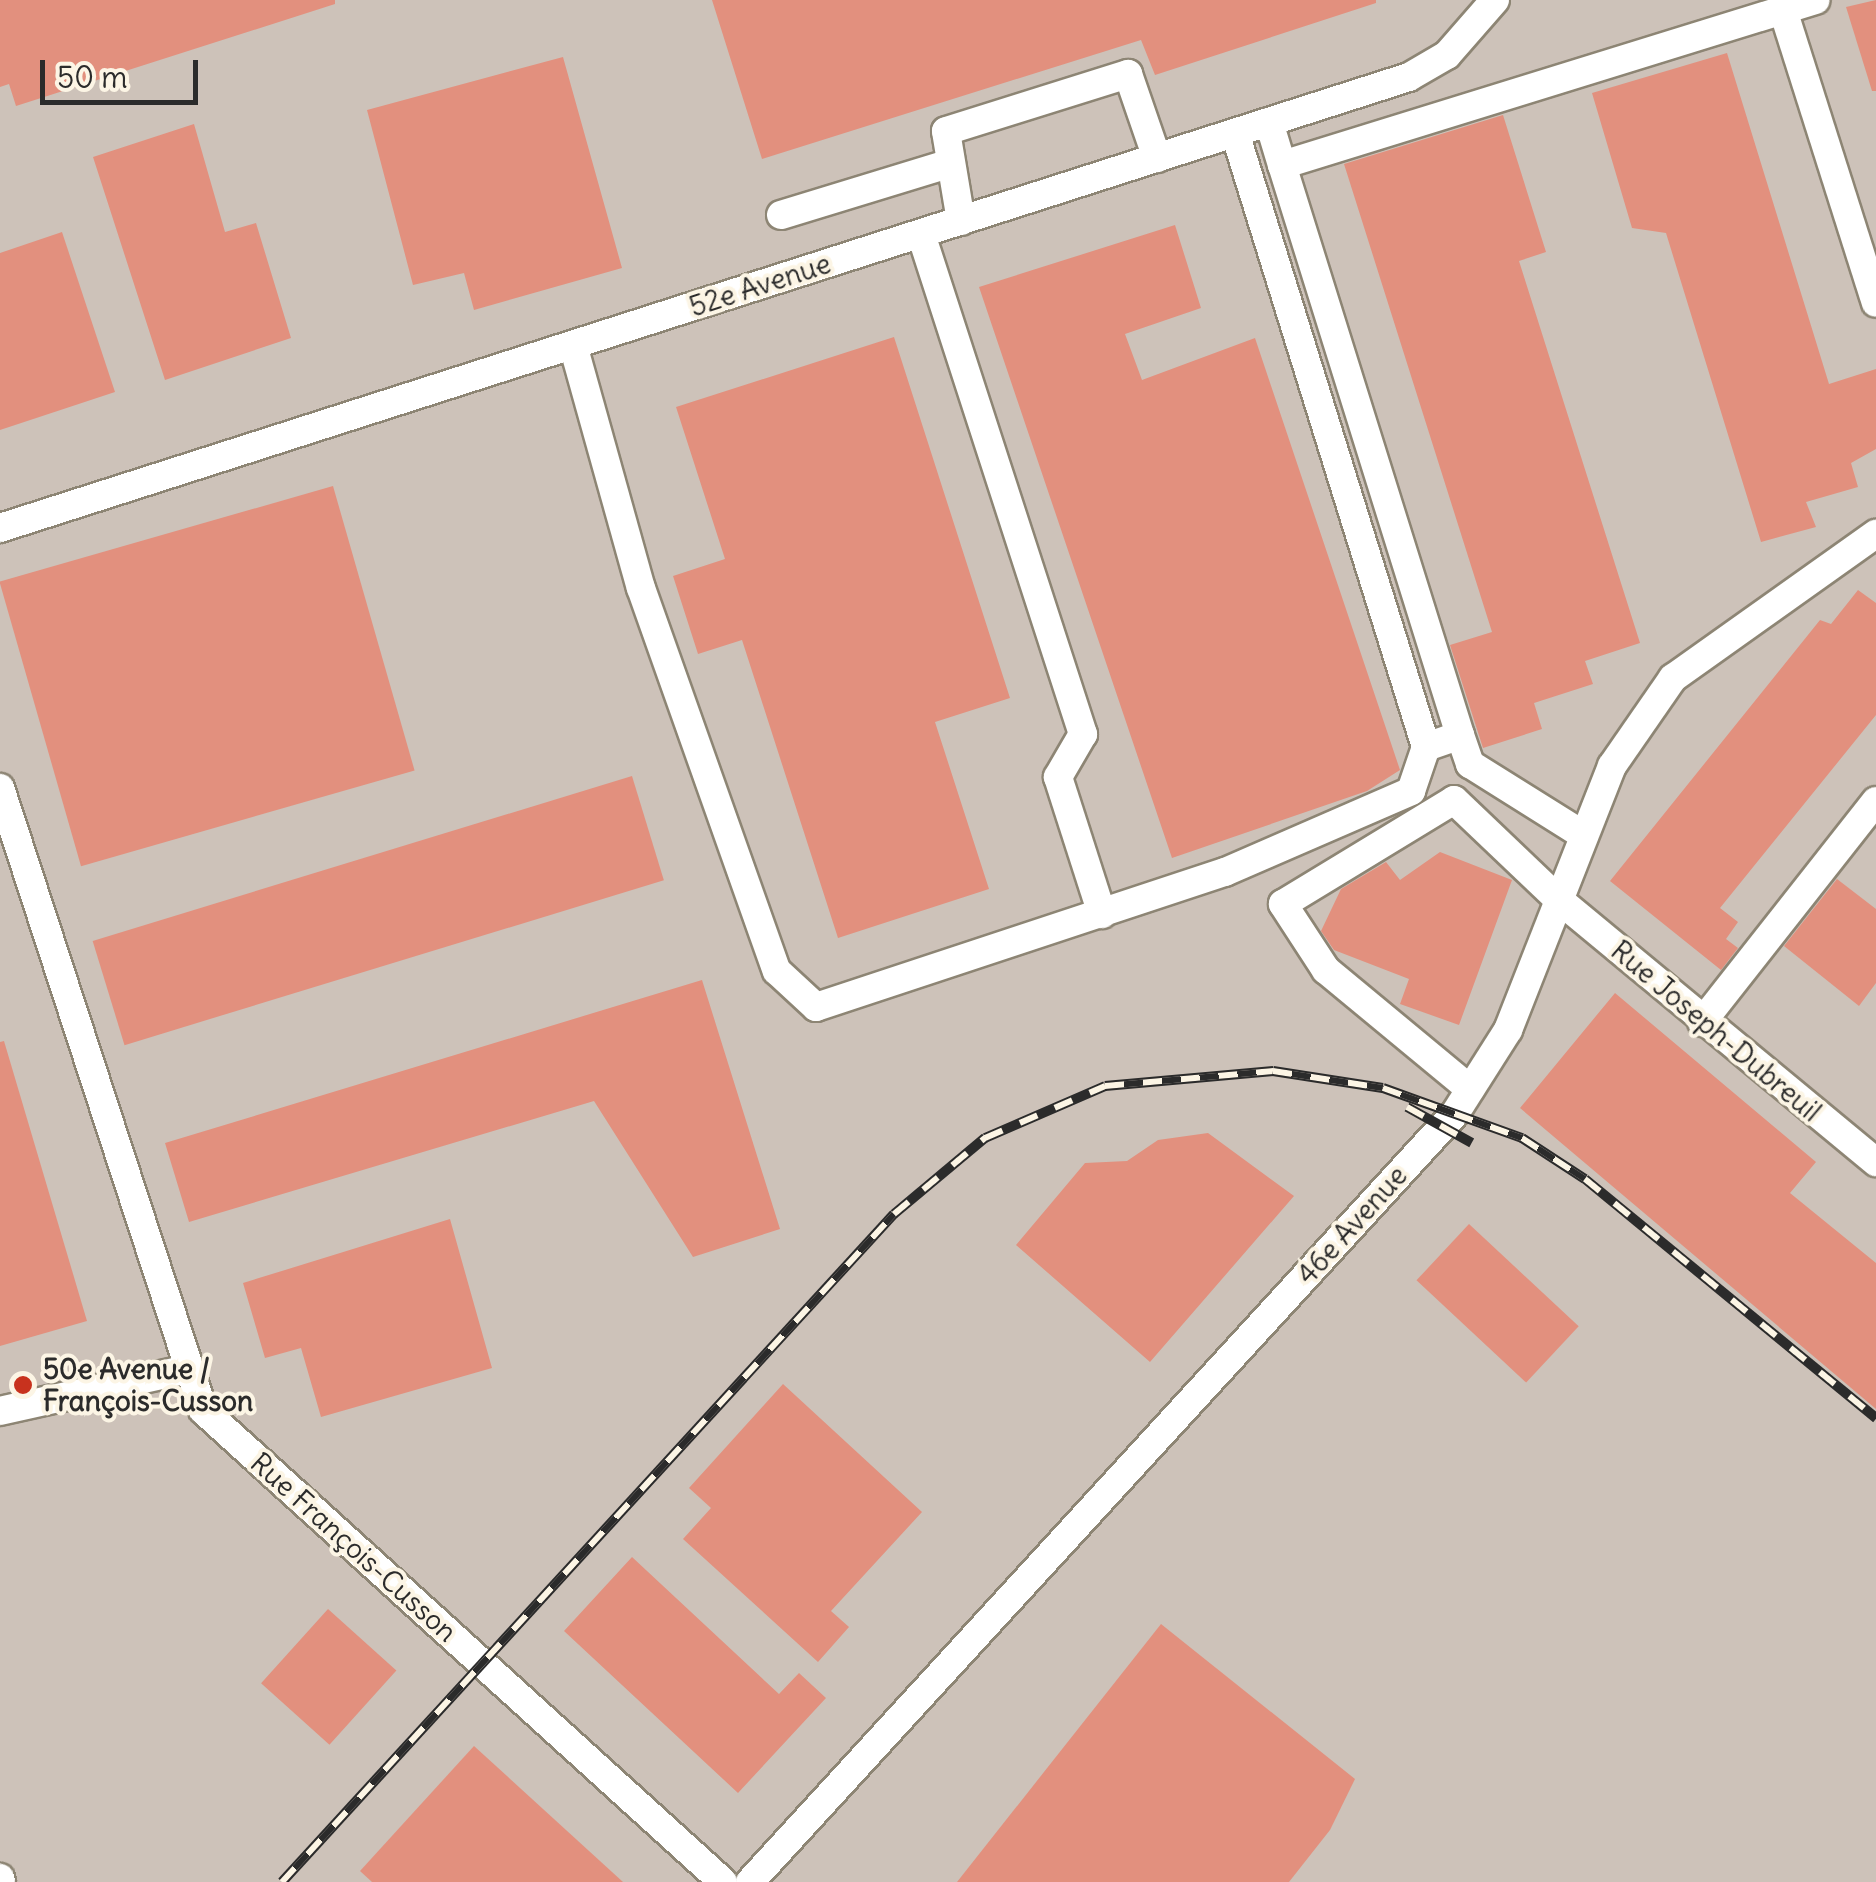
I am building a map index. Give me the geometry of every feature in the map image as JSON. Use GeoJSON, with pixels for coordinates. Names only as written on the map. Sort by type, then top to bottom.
{"type":"FeatureCollection","features":[{"type":"Feature","properties":{"kind":"street","name":"52e Avenue"},"geometry":{"type":"LineString","coordinates":[[0,528],[1410,77],[1447,55],[1495,0]]}},
{"type":"Feature","properties":{"kind":"street"},"geometry":{"type":"LineString","coordinates":[[1282,165],[1816,0]]}},
{"type":"Feature","properties":{"kind":"street"},"geometry":{"type":"LineString","coordinates":[[1783,10],[1876,303]]}},
{"type":"Feature","properties":{"kind":"street"},"geometry":{"type":"LineString","coordinates":[[961,220],[945,165],[946,131],[1128,74],[1156,158]]}},
{"type":"Feature","properties":{"kind":"street"},"geometry":{"type":"LineString","coordinates":[[1269,122],[1470,764],[1583,835]]}},
{"type":"Feature","properties":{"kind":"street"},"geometry":{"type":"LineString","coordinates":[[574,345],[641,588],[777,972],[798,997],[816,1007],[849,1001],[1102,914],[1411,791],[1426,747],[1235,133]]}},
{"type":"Feature","properties":{"kind":"street"},"geometry":{"type":"LineString","coordinates":[[780,215],[945,165]]}},
{"type":"Feature","properties":{"kind":"street"},"geometry":{"type":"LineString","coordinates":[[1266,234],[1300,223]]}},
{"type":"Feature","properties":{"kind":"street"},"geometry":{"type":"LineString","coordinates":[[921,234],[1083,734],[1058,776],[1102,914]]}},
{"type":"Feature","properties":{"kind":"street"},"geometry":{"type":"LineString","coordinates":[[1303,352],[1337,340]]}},
{"type":"Feature","properties":{"kind":"street"},"geometry":{"type":"LineString","coordinates":[[1334,450],[1368,438]]}},
{"type":"Feature","properties":{"kind":"street"},"geometry":{"type":"LineString","coordinates":[[1364,547],[1398,538]]}},
{"type":"Feature","properties":{"kind":"street","name":"46e Avenue"},"geometry":{"type":"LineString","coordinates":[[750,1882],[1470,1089],[1508,1030],[1612,766],[1673,678],[1872,543]]}},
{"type":"Feature","properties":{"kind":"street"},"geometry":{"type":"LineString","coordinates":[[1402,670],[1436,658]]}},
{"type":"Feature","properties":{"kind":"street"},"geometry":{"type":"LineString","coordinates":[[1426,747],[1460,735]]}},
{"type":"Feature","properties":{"kind":"street","name":"Rue François-Cusson"},"geometry":{"type":"LineString","coordinates":[[0,788],[184,1370],[203,1410],[723,1882]]}},
{"type":"Feature","properties":{"kind":"street","name":"Rue Joseph-Dubreuil"},"geometry":{"type":"LineString","coordinates":[[1470,1089],[1326,970],[1283,904],[1454,800],[1558,899],[1702,1022],[1876,1162]]}},
{"type":"Feature","properties":{"kind":"street"},"geometry":{"type":"LineString","coordinates":[[1702,1022],[1876,801]]}},
{"type":"Feature","properties":{"kind":"street"},"geometry":{"type":"LineString","coordinates":[[0,1412],[184,1370]]}},
{"type":"Feature","properties":{"kind":"shaded area"},"geometry":{"type":"Polygon","coordinates":[[[0,0],[1876,0],[1876,1882],[0,1882],[0,0]]]}},
{"type":"Feature","properties":{"kind":"building"},"geometry":{"type":"Polygon","coordinates":[[[0,0],[335,0],[335,4],[16,106],[9,84],[0,87],[0,0]]]}},
{"type":"Feature","properties":{"kind":"building"},"geometry":{"type":"Polygon","coordinates":[[[712,0],[1376,3],[1155,75],[1141,40],[762,159],[712,0]]]}},
{"type":"Feature","properties":{"kind":"building"},"geometry":{"type":"Polygon","coordinates":[[[1876,0],[1876,91],[1872,91],[1846,7],[1876,0]]]}},
{"type":"Feature","properties":{"kind":"building"},"geometry":{"type":"Polygon","coordinates":[[[1727,53],[1829,384],[1876,369],[1876,449],[1851,463],[1858,487],[1806,502],[1816,527],[1761,542],[1666,233],[1632,228],[1592,93],[1727,53]]]}},
{"type":"Feature","properties":{"kind":"building"},"geometry":{"type":"Polygon","coordinates":[[[563,57],[622,268],[474,310],[464,273],[413,285],[367,110],[563,57]]]}},
{"type":"Feature","properties":{"kind":"building"},"geometry":{"type":"Polygon","coordinates":[[[1503,115],[1546,252],[1519,261],[1640,643],[1585,661],[1593,684],[1534,703],[1542,729],[1483,748],[1450,645],[1492,632],[1344,164],[1503,115]]]}},
{"type":"Feature","properties":{"kind":"building"},"geometry":{"type":"Polygon","coordinates":[[[194,124],[225,232],[256,223],[291,338],[165,380],[93,157],[194,124]]]}},
{"type":"Feature","properties":{"kind":"building"},"geometry":{"type":"Polygon","coordinates":[[[1175,225],[1201,308],[1125,334],[1142,380],[1255,338],[1400,770],[1367,791],[1172,858],[979,287],[1175,225]]]}},
{"type":"Feature","properties":{"kind":"building"},"geometry":{"type":"Polygon","coordinates":[[[62,232],[115,392],[0,430],[0,253],[62,232]]]}},
{"type":"Feature","properties":{"kind":"building"},"geometry":{"type":"Polygon","coordinates":[[[894,337],[1010,698],[935,722],[989,889],[838,938],[742,640],[698,654],[673,576],[725,559],[676,407],[894,337]]]}},
{"type":"Feature","properties":{"kind":"building"},"geometry":{"type":"Polygon","coordinates":[[[333,486],[415,771],[81,866],[0,581],[333,486]]]}},
{"type":"Feature","properties":{"kind":"building"},"geometry":{"type":"Polygon","coordinates":[[[1858,590],[1876,603],[1876,715],[1720,908],[1738,922],[1726,939],[1738,948],[1721,970],[1610,881],[1820,620],[1831,624],[1858,590]]]}},
{"type":"Feature","properties":{"kind":"building"},"geometry":{"type":"Polygon","coordinates":[[[632,776],[664,880],[125,1045],[93,941],[632,776]]]}},
{"type":"Feature","properties":{"kind":"building"},"geometry":{"type":"Polygon","coordinates":[[[1440,852],[1512,880],[1459,1025],[1400,1004],[1409,979],[1334,950],[1321,931],[1341,889],[1386,862],[1400,880],[1440,852]]]}},
{"type":"Feature","properties":{"kind":"building"},"geometry":{"type":"Polygon","coordinates":[[[1837,879],[1876,909],[1876,983],[1859,1006],[1784,946],[1837,879]]]}},
{"type":"Feature","properties":{"kind":"building"},"geometry":{"type":"Polygon","coordinates":[[[702,980],[780,1229],[693,1257],[594,1101],[189,1222],[165,1143],[702,980]]]}},
{"type":"Feature","properties":{"kind":"building"},"geometry":{"type":"Polygon","coordinates":[[[1615,993],[1816,1162],[1790,1193],[1876,1263],[1876,1409],[1520,1108],[1615,993]]]}},
{"type":"Feature","properties":{"kind":"building"},"geometry":{"type":"Polygon","coordinates":[[[4,1041],[87,1321],[0,1346],[0,1042],[4,1041]]]}},
{"type":"Feature","properties":{"kind":"building"},"geometry":{"type":"Polygon","coordinates":[[[1208,1133],[1294,1196],[1150,1362],[1016,1245],[1085,1163],[1127,1161],[1158,1140],[1208,1133]]]}},
{"type":"Feature","properties":{"kind":"building"},"geometry":{"type":"Polygon","coordinates":[[[450,1219],[492,1368],[321,1417],[301,1348],[265,1358],[243,1283],[450,1219]]]}},
{"type":"Feature","properties":{"kind":"building"},"geometry":{"type":"Polygon","coordinates":[[[1469,1224],[1579,1326],[1526,1383],[1416,1280],[1469,1224]]]}},
{"type":"Feature","properties":{"kind":"building"},"geometry":{"type":"Polygon","coordinates":[[[783,1384],[922,1512],[831,1611],[849,1627],[818,1662],[683,1539],[711,1508],[689,1488],[783,1384]]]}},
{"type":"Feature","properties":{"kind":"building"},"geometry":{"type":"Polygon","coordinates":[[[632,1557],[779,1694],[799,1673],[826,1698],[738,1793],[564,1631],[632,1557]]]}},
{"type":"Feature","properties":{"kind":"building"},"geometry":{"type":"Polygon","coordinates":[[[328,1609],[396,1671],[329,1745],[261,1683],[328,1609]]]}},
{"type":"Feature","properties":{"kind":"building"},"geometry":{"type":"Polygon","coordinates":[[[1161,1624],[1355,1779],[1330,1830],[1289,1882],[957,1882],[1161,1624]]]}},
{"type":"Feature","properties":{"kind":"building"},"geometry":{"type":"Polygon","coordinates":[[[474,1746],[623,1882],[372,1882],[360,1871],[474,1746]]]}},
{"type":"Feature","properties":{"kind":"railway"},"geometry":{"type":"LineString","coordinates":[[282,1882],[894,1214],[985,1138],[1105,1086],[1273,1071],[1383,1088],[1522,1138],[1585,1179],[1876,1418]]}},
{"type":"Feature","properties":{"kind":"railway"},"geometry":{"type":"LineString","coordinates":[[1407,1107],[1472,1143]]}},
{"type":"Feature","properties":{"kind":"place","name":"50e Avenue / François-Cusson"},"geometry":{"type":"Point","coordinates":[23,1385]}}]}
